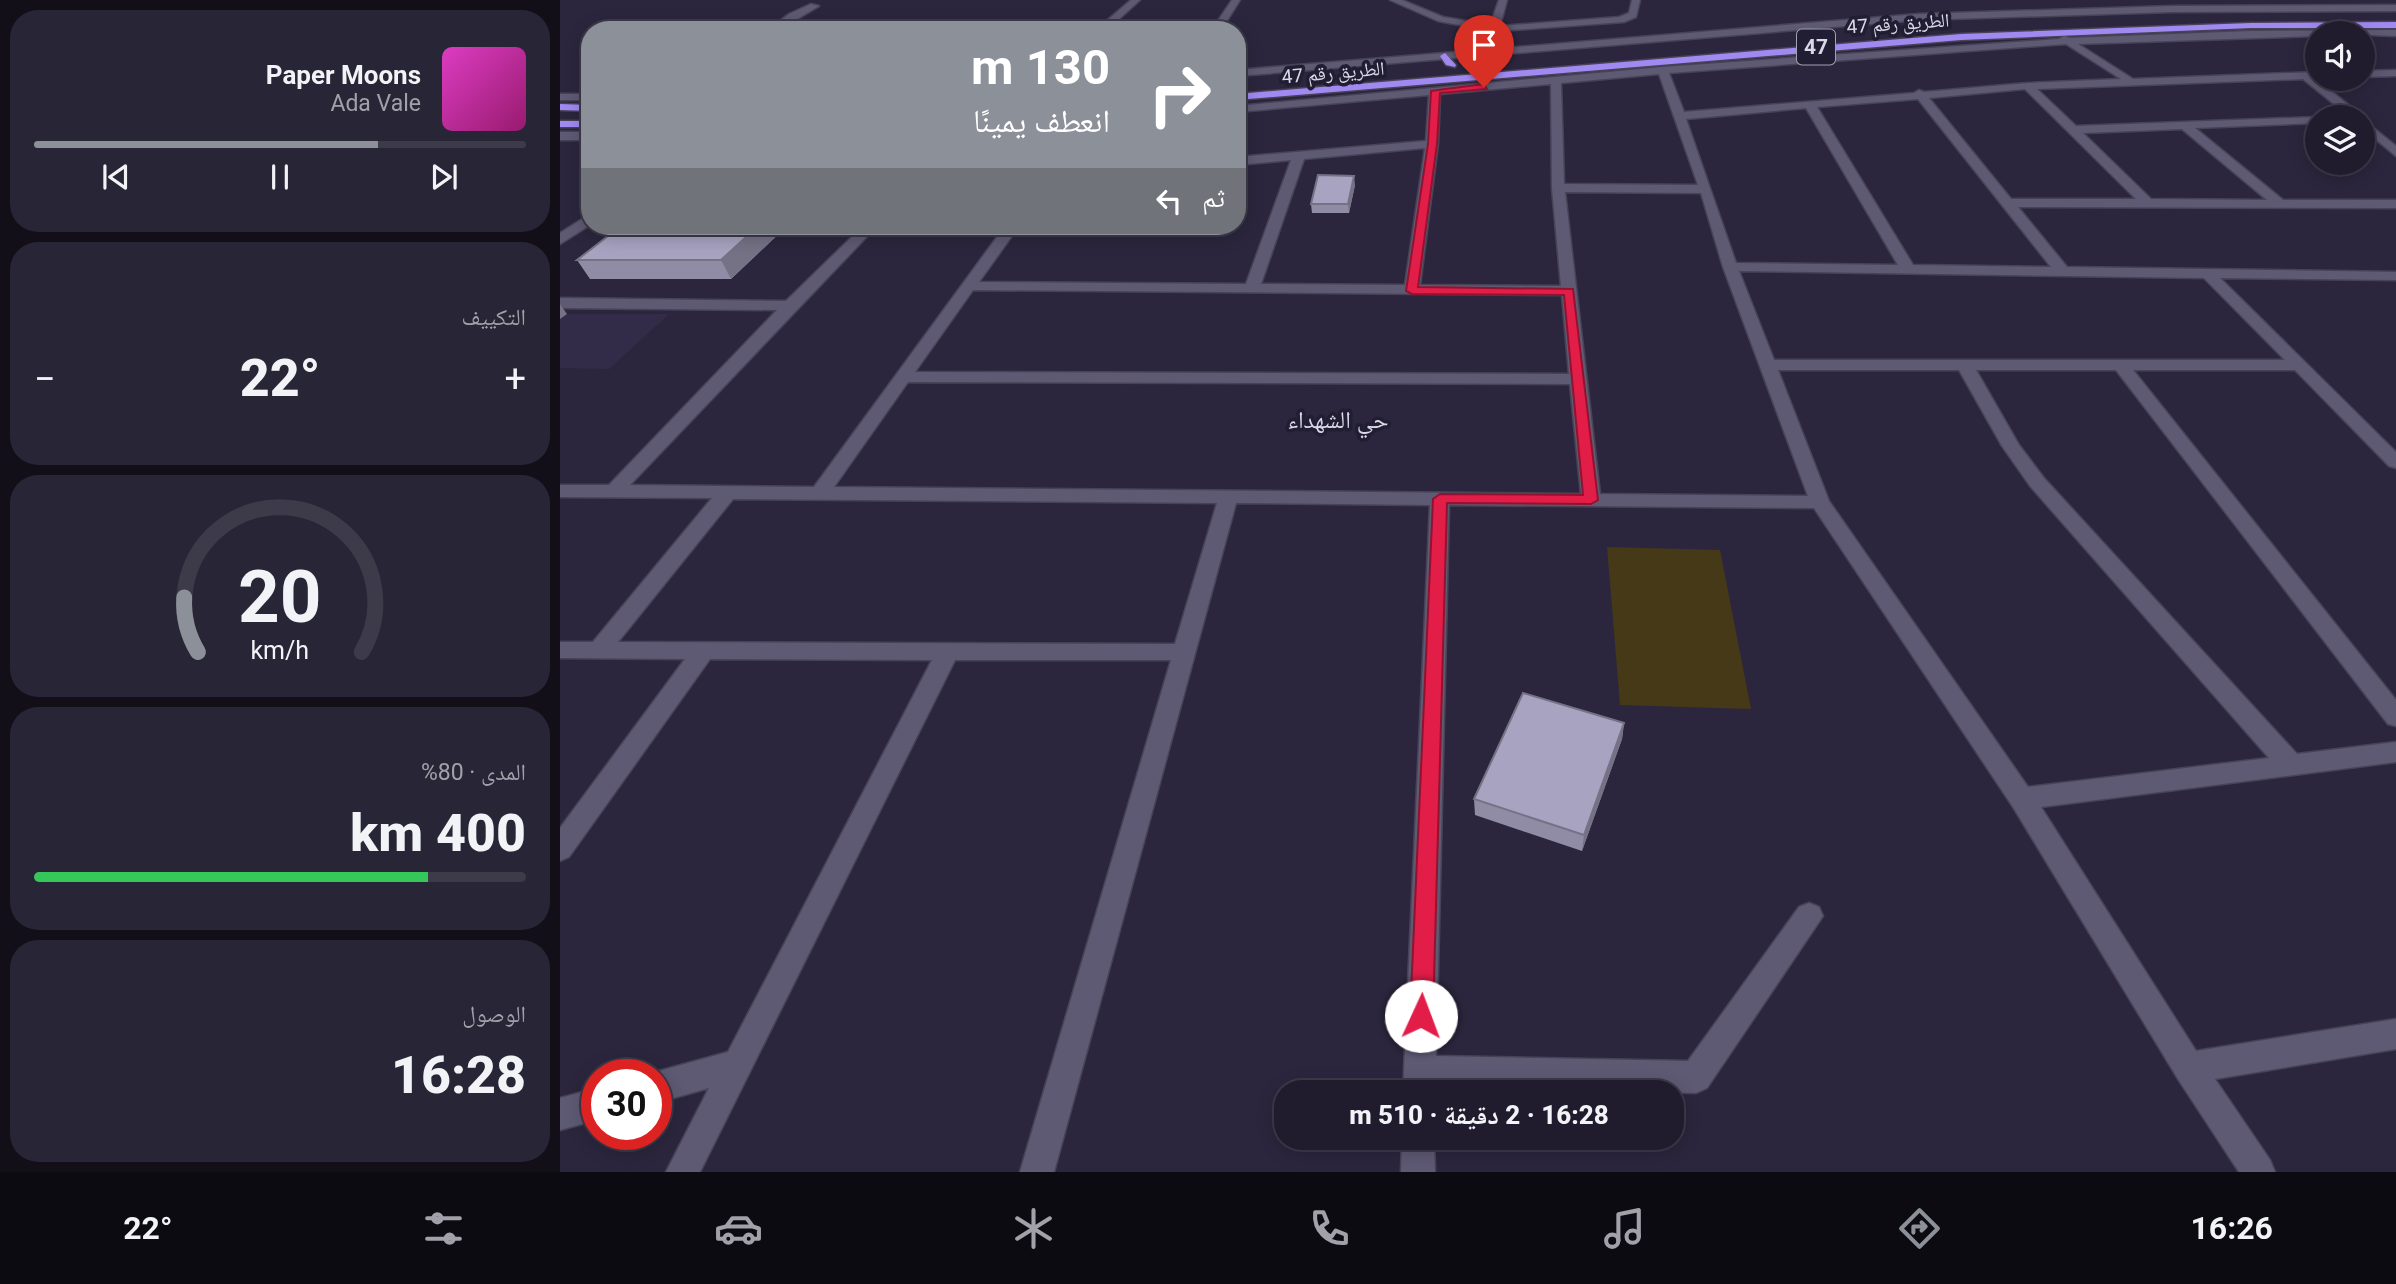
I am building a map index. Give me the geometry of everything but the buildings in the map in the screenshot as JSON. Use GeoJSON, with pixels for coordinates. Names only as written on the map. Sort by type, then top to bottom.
{"type":"FeatureCollection","features":[{"type":"Feature","properties":{"kind":"highway","name":"الطريق رقم 47"},"geometry":{"type":"LineString","coordinates":[[1246,83],[1448,61],[1884,28],[2098,18],[2396,15]]}},
{"type":"Feature","properties":{"kind":"highway"},"geometry":{"type":"LineString","coordinates":[[2098,18],[2115,29]]}},
{"type":"Feature","properties":{"kind":"highway","name":"الطريق رقم 47"},"geometry":{"type":"LineString","coordinates":[[1246,96],[1964,35],[2115,29],[2396,25]]}},
{"type":"Feature","properties":{"kind":"highway"},"geometry":{"type":"LineString","coordinates":[[1964,35],[1977,45]]}},
{"type":"Feature","properties":{"kind":"highway"},"geometry":{"type":"LineString","coordinates":[[560,107],[581,108]]}},
{"type":"Feature","properties":{"kind":"highway"},"geometry":{"type":"LineString","coordinates":[[560,124],[581,124]]}},
{"type":"Feature","properties":{"kind":"street"},"geometry":{"type":"LineString","coordinates":[[1112,21],[1136,0]]}},
{"type":"Feature","properties":{"kind":"street"},"geometry":{"type":"LineString","coordinates":[[1223,21],[1236,0]]}},
{"type":"Feature","properties":{"kind":"street"},"geometry":{"type":"LineString","coordinates":[[1394,0],[1441,19],[1494,29],[1621,20],[1633,15],[1636,0]]}},
{"type":"Feature","properties":{"kind":"street"},"geometry":{"type":"LineString","coordinates":[[1503,0],[1494,29],[1507,51]]}},
{"type":"Feature","properties":{"kind":"street"},"geometry":{"type":"LineString","coordinates":[[2058,0],[2084,12]]}},
{"type":"Feature","properties":{"kind":"street"},"geometry":{"type":"LineString","coordinates":[[785,21],[814,6]]}},
{"type":"Feature","properties":{"kind":"street"},"geometry":{"type":"LineString","coordinates":[[1246,73],[1448,61],[1507,51],[1875,20],[2084,12],[2396,8]]}},
{"type":"Feature","properties":{"kind":"street"},"geometry":{"type":"LineString","coordinates":[[1246,108],[1977,45],[2226,34],[2396,33]]}},
{"type":"Feature","properties":{"kind":"street"},"geometry":{"type":"LineString","coordinates":[[2064,40],[2129,80]]}},
{"type":"Feature","properties":{"kind":"street"},"geometry":{"type":"LineString","coordinates":[[1664,70],[1730,267],[1819,502],[2022,799],[2189,1068],[2258,1172]]}},
{"type":"Feature","properties":{"kind":"street"},"geometry":{"type":"LineString","coordinates":[[2375,74],[2396,73]]}},
{"type":"Feature","properties":{"kind":"street"},"geometry":{"type":"LineString","coordinates":[[1679,116],[1919,93],[2028,86],[2129,80],[2305,76]]}},
{"type":"Feature","properties":{"kind":"street"},"geometry":{"type":"LineString","coordinates":[[1556,80],[1558,188],[1591,500]]}},
{"type":"Feature","properties":{"kind":"street"},"geometry":{"type":"LineString","coordinates":[[2028,86],[2148,204]]}},
{"type":"Feature","properties":{"kind":"street"},"geometry":{"type":"LineString","coordinates":[[1412,291],[1433,144],[1436,91]]}},
{"type":"Feature","properties":{"kind":"street"},"geometry":{"type":"LineString","coordinates":[[2328,91],[2344,105]]}},
{"type":"Feature","properties":{"kind":"street"},"geometry":{"type":"LineString","coordinates":[[1919,93],[2063,272]]}},
{"type":"Feature","properties":{"kind":"street"},"geometry":{"type":"LineString","coordinates":[[560,97],[581,97]]}},
{"type":"Feature","properties":{"kind":"street"},"geometry":{"type":"LineString","coordinates":[[1809,104],[1909,271]]}},
{"type":"Feature","properties":{"kind":"street"},"geometry":{"type":"LineString","coordinates":[[2075,130],[2305,120]]}},
{"type":"Feature","properties":{"kind":"street"},"geometry":{"type":"LineString","coordinates":[[2184,125],[2280,204]]}},
{"type":"Feature","properties":{"kind":"street"},"geometry":{"type":"LineString","coordinates":[[2375,133],[2396,152]]}},
{"type":"Feature","properties":{"kind":"street"},"geometry":{"type":"LineString","coordinates":[[560,136],[581,136]]}},
{"type":"Feature","properties":{"kind":"street"},"geometry":{"type":"LineString","coordinates":[[560,150],[581,139]]}},
{"type":"Feature","properties":{"kind":"street"},"geometry":{"type":"LineString","coordinates":[[1246,160],[1433,144]]}},
{"type":"Feature","properties":{"kind":"street"},"geometry":{"type":"LineString","coordinates":[[1252,289],[1299,155]]}},
{"type":"Feature","properties":{"kind":"street"},"geometry":{"type":"LineString","coordinates":[[1558,188],[1706,189]]}},
{"type":"Feature","properties":{"kind":"street"},"geometry":{"type":"LineString","coordinates":[[2008,203],[2396,204]]}},
{"type":"Feature","properties":{"kind":"street"},"geometry":{"type":"LineString","coordinates":[[560,240],[581,225]]}},
{"type":"Feature","properties":{"kind":"street"},"geometry":{"type":"LineString","coordinates":[[614,491],[861,235]]}},
{"type":"Feature","properties":{"kind":"street"},"geometry":{"type":"LineString","coordinates":[[820,493],[1005,235]]}},
{"type":"Feature","properties":{"kind":"street"},"geometry":{"type":"LineString","coordinates":[[1730,267],[2396,276]]}},
{"type":"Feature","properties":{"kind":"street"},"geometry":{"type":"LineString","coordinates":[[2209,275],[2396,462]]}},
{"type":"Feature","properties":{"kind":"street"},"geometry":{"type":"LineString","coordinates":[[968,286],[1569,291]]}},
{"type":"Feature","properties":{"kind":"street"},"geometry":{"type":"LineString","coordinates":[[560,303],[790,306]]}},
{"type":"Feature","properties":{"kind":"street"},"geometry":{"type":"LineString","coordinates":[[1767,365],[2297,365]]}},
{"type":"Feature","properties":{"kind":"street"},"geometry":{"type":"LineString","coordinates":[[1964,365],[2011,446],[2037,482],[2291,765]]}},
{"type":"Feature","properties":{"kind":"street"},"geometry":{"type":"LineString","coordinates":[[2121,366],[2396,717]]}},
{"type":"Feature","properties":{"kind":"street"},"geometry":{"type":"LineString","coordinates":[[903,377],[1578,379]]}},
{"type":"Feature","properties":{"kind":"street"},"geometry":{"type":"LineString","coordinates":[[560,491],[1819,502]]}},
{"type":"Feature","properties":{"kind":"street"},"geometry":{"type":"LineString","coordinates":[[599,650],[728,492]]}},
{"type":"Feature","properties":{"kind":"street"},"geometry":{"type":"LineString","coordinates":[[1037,1172],[1228,496]]}},
{"type":"Feature","properties":{"kind":"street"},"geometry":{"type":"LineString","coordinates":[[1419,1080],[1440,499]]}},
{"type":"Feature","properties":{"kind":"street"},"geometry":{"type":"LineString","coordinates":[[560,650],[1183,652]]}},
{"type":"Feature","properties":{"kind":"street"},"geometry":{"type":"LineString","coordinates":[[560,849],[705,650]]}},
{"type":"Feature","properties":{"kind":"street"},"geometry":{"type":"LineString","coordinates":[[684,1172],[948,651]]}},
{"type":"Feature","properties":{"kind":"street"},"geometry":{"type":"LineString","coordinates":[[2022,799],[2396,752]]}},
{"type":"Feature","properties":{"kind":"street"},"geometry":{"type":"LineString","coordinates":[[1488,1080],[1696,1077],[1809,916]]}},
{"type":"Feature","properties":{"kind":"street"},"geometry":{"type":"LineString","coordinates":[[2189,1068],[2396,1034]]}},
{"type":"Feature","properties":{"kind":"street"},"geometry":{"type":"LineString","coordinates":[[672,1083],[738,1064]]}},
{"type":"Feature","properties":{"kind":"street"},"geometry":{"type":"LineString","coordinates":[[560,1114],[581,1108]]}},
{"type":"Feature","properties":{"kind":"street"},"geometry":{"type":"LineString","coordinates":[[1418,1150],[1418,1172]]}},
{"type":"Feature","properties":{"kind":"shaded area"},"geometry":{"type":"Polygon","coordinates":[[[560,314],[669,314],[609,369],[560,368],[560,314]]]}},
{"type":"Feature","properties":{"kind":"shaded area"},"geometry":{"type":"Polygon","coordinates":[[[1607,547],[1720,550],[1751,709],[1620,705],[1607,547]]]}},
{"type":"Feature","properties":{"kind":"district","name":"حي الشهداء"},"geometry":{"type":"Point","coordinates":[1338,420]}},
{"type":"Feature","properties":{"kind":"route"},"geometry":{"type":"LineString","coordinates":[[1421,1016],[1440,499],[1591,500],[1569,291],[1412,291],[1433,144],[1436,91],[1484,87]]}}]}
